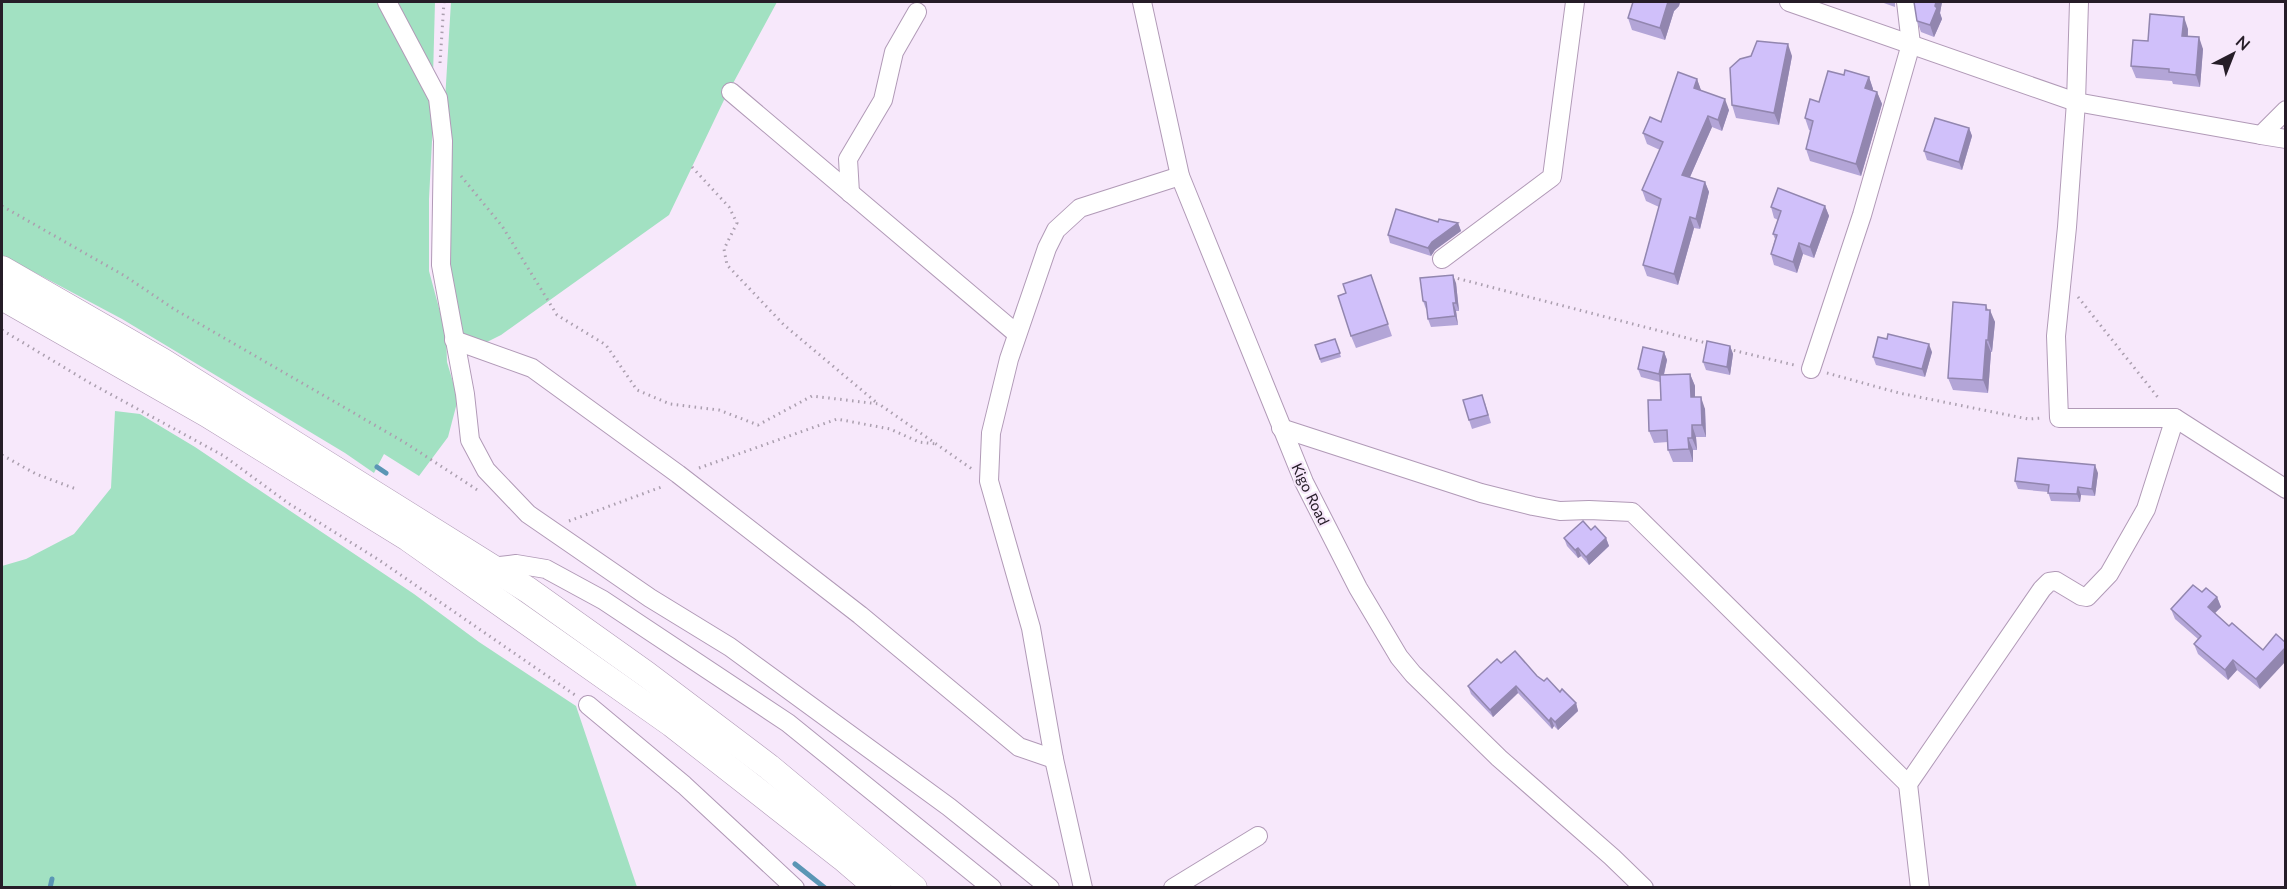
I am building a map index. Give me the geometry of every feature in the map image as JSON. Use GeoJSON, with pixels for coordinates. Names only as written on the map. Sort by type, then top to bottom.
{"type":"FeatureCollection","features":[{"type":"Feature","properties":{"kind":"highway"},"geometry":{"type":"LineString","coordinates":[[2,269],[162,361],[528,590],[769,767],[914,888]]}},
{"type":"Feature","properties":{"kind":"highway"},"geometry":{"type":"LineString","coordinates":[[2,297],[207,414],[408,538],[672,724],[878,888]]}},
{"type":"Feature","properties":{"kind":"street"},"geometry":{"type":"LineString","coordinates":[[387,2],[438,98],[443,141],[441,265],[465,394],[470,440],[486,470],[528,514],[650,598],[730,647],[940,801],[1050,888]]}},
{"type":"Feature","properties":{"kind":"street","name":"Kigo Road"},"geometry":{"type":"LineString","coordinates":[[1142,2],[1180,176],[1304,482],[1358,588],[1399,657],[1413,674],[1499,758],[1644,888]]}},
{"type":"Feature","properties":{"kind":"street"},"geometry":{"type":"LineString","coordinates":[[1443,267],[1552,177],[1575,2]]}},
{"type":"Feature","properties":{"kind":"street"},"geometry":{"type":"LineString","coordinates":[[1789,2],[2076,102],[2286,139]]}},
{"type":"Feature","properties":{"kind":"street"},"geometry":{"type":"LineString","coordinates":[[1810,369],[1862,215],[1911,44],[1906,2]]}},
{"type":"Feature","properties":{"kind":"street"},"geometry":{"type":"LineString","coordinates":[[2079,2],[2076,102],[2056,336],[2059,418],[2175,418],[2286,489]]}},
{"type":"Feature","properties":{"kind":"street"},"geometry":{"type":"LineString","coordinates":[[850,193],[848,159],[884,99],[894,52],[917,12]]}},
{"type":"Feature","properties":{"kind":"street"},"geometry":{"type":"LineString","coordinates":[[731,92],[1017,334]]}},
{"type":"Feature","properties":{"kind":"street"},"geometry":{"type":"LineString","coordinates":[[2261,135],[2286,110]]}},
{"type":"Feature","properties":{"kind":"street"},"geometry":{"type":"LineString","coordinates":[[1083,888],[1054,759],[1031,628],[989,481],[991,433],[1017,334],[1047,248],[1056,230],[1080,208],[1180,176]]}},
{"type":"Feature","properties":{"kind":"street"},"geometry":{"type":"LineString","coordinates":[[454,340],[532,368],[678,474],[860,615],[1019,747],[1054,759]]}},
{"type":"Feature","properties":{"kind":"street"},"geometry":{"type":"LineString","coordinates":[[1908,784],[2042,589],[2049,582],[2056,581],[2081,596],[2087,597],[2109,574],[2146,509],[2175,418]]}},
{"type":"Feature","properties":{"kind":"street"},"geometry":{"type":"LineString","coordinates":[[1281,428],[1481,493],[1533,506],[1560,511],[1589,510],[1632,513],[1908,784],[1920,888]]}},
{"type":"Feature","properties":{"kind":"street"},"geometry":{"type":"LineString","coordinates":[[491,567],[516,564],[546,569],[603,600],[788,723],[992,888]]}},
{"type":"Feature","properties":{"kind":"street"},"geometry":{"type":"LineString","coordinates":[[588,705],[684,785],[795,888]]}},
{"type":"Feature","properties":{"kind":"street"},"geometry":{"type":"LineString","coordinates":[[1173,888],[1258,836]]}},
{"type":"Feature","properties":{"kind":"path"},"geometry":{"type":"LineString","coordinates":[[440,66],[444,2]]}},
{"type":"Feature","properties":{"kind":"path"},"geometry":{"type":"LineString","coordinates":[[442,154],[502,226],[556,315],[606,345],[637,390],[670,404],[719,410],[758,425],[812,396],[879,404]]}},
{"type":"Feature","properties":{"kind":"path"},"geometry":{"type":"LineString","coordinates":[[692,167],[729,207],[736,223],[724,249],[727,265],[784,325],[879,404],[989,481]]}},
{"type":"Feature","properties":{"kind":"path"},"geometry":{"type":"LineString","coordinates":[[1443,267],[1899,393],[2028,419],[2059,418]]}},
{"type":"Feature","properties":{"kind":"path"},"geometry":{"type":"LineString","coordinates":[[2062,277],[2175,418]]}},
{"type":"Feature","properties":{"kind":"path"},"geometry":{"type":"LineString","coordinates":[[2,330],[90,383],[224,456],[288,503],[379,560],[588,705]]}},
{"type":"Feature","properties":{"kind":"path"},"geometry":{"type":"LineString","coordinates":[[2,455],[36,474],[75,489]]}},
{"type":"Feature","properties":{"kind":"green space"},"geometry":{"type":"Polygon","coordinates":[[[2,2],[382,2],[434,103],[429,199],[429,271],[446,334],[447,362],[458,399],[448,437],[419,476],[384,454],[374,473],[345,453],[122,319],[2,255],[2,2]]]}},
{"type":"Feature","properties":{"kind":"green space"},"geometry":{"type":"Polygon","coordinates":[[[398,2],[435,2],[433,77],[398,2]]]}},
{"type":"Feature","properties":{"kind":"green space"},"geometry":{"type":"Polygon","coordinates":[[[451,2],[777,2],[724,100],[669,215],[501,335],[481,345],[465,337],[447,274],[445,100],[451,2]]]}},
{"type":"Feature","properties":{"kind":"green space"},"geometry":{"type":"Polygon","coordinates":[[[115,411],[140,414],[195,447],[576,706],[637,887],[2,887],[2,566],[26,559],[74,534],[111,488],[115,411]]]}},
{"type":"Feature","properties":{"kind":"building"},"geometry":{"type":"Polygon","coordinates":[[[1633,2],[1668,2],[1660,28],[1628,18],[1633,2]]]}},
{"type":"Feature","properties":{"kind":"building"},"geometry":{"type":"Polygon","coordinates":[[[1914,2],[1936,2],[1937,8],[1930,25],[1917,21],[1914,2]]]}},
{"type":"Feature","properties":{"kind":"building"},"geometry":{"type":"Polygon","coordinates":[[[2150,14],[2184,17],[2182,36],[2199,37],[2196,75],[2169,72],[2169,69],[2131,66],[2133,40],[2148,41],[2150,14]]]}},
{"type":"Feature","properties":{"kind":"building"},"geometry":{"type":"Polygon","coordinates":[[[1757,41],[1788,44],[1774,113],[1732,105],[1730,68],[1740,59],[1751,56],[1757,41]]]}},
{"type":"Feature","properties":{"kind":"building"},"geometry":{"type":"Polygon","coordinates":[[[1845,70],[1869,77],[1865,88],[1877,92],[1856,164],[1806,149],[1813,121],[1805,118],[1810,99],[1819,102],[1828,71],[1844,75],[1845,70]]]}},
{"type":"Feature","properties":{"kind":"building"},"geometry":{"type":"Polygon","coordinates":[[[1678,72],[1697,79],[1694,88],[1725,99],[1718,120],[1708,116],[1682,175],[1705,182],[1696,219],[1690,217],[1674,274],[1643,265],[1661,199],[1642,190],[1663,142],[1643,133],[1650,117],[1661,122],[1678,72]]]}},
{"type":"Feature","properties":{"kind":"building"},"geometry":{"type":"Polygon","coordinates":[[[1935,118],[1969,128],[1959,162],[1924,151],[1935,118]]]}},
{"type":"Feature","properties":{"kind":"building"},"geometry":{"type":"Polygon","coordinates":[[[1778,188],[1825,206],[1810,247],[1799,243],[1793,262],[1771,254],[1777,235],[1773,234],[1781,211],[1771,207],[1778,188]]]}},
{"type":"Feature","properties":{"kind":"building"},"geometry":{"type":"Polygon","coordinates":[[[1396,209],[1438,222],[1439,219],[1458,223],[1432,242],[1428,248],[1388,235],[1396,209]]]}},
{"type":"Feature","properties":{"kind":"building"},"geometry":{"type":"Polygon","coordinates":[[[1371,275],[1388,324],[1351,336],[1338,296],[1346,293],[1343,284],[1371,275]]]}},
{"type":"Feature","properties":{"kind":"building"},"geometry":{"type":"Polygon","coordinates":[[[1453,275],[1455,316],[1428,319],[1420,278],[1453,275]]]}},
{"type":"Feature","properties":{"kind":"building"},"geometry":{"type":"Polygon","coordinates":[[[1953,302],[1986,305],[1986,310],[1990,310],[1983,380],[1948,378],[1953,302]]]}},
{"type":"Feature","properties":{"kind":"building"},"geometry":{"type":"Polygon","coordinates":[[[1888,334],[1929,344],[1922,369],[1873,357],[1878,337],[1887,339],[1888,334]]]}},
{"type":"Feature","properties":{"kind":"building"},"geometry":{"type":"Polygon","coordinates":[[[1335,339],[1340,353],[1320,359],[1315,345],[1335,339]]]}},
{"type":"Feature","properties":{"kind":"building"},"geometry":{"type":"Polygon","coordinates":[[[1707,341],[1730,346],[1727,367],[1703,362],[1707,341]]]}},
{"type":"Feature","properties":{"kind":"building"},"geometry":{"type":"Polygon","coordinates":[[[1643,347],[1664,352],[1659,374],[1638,369],[1643,347]]]}},
{"type":"Feature","properties":{"kind":"building"},"geometry":{"type":"Polygon","coordinates":[[[1690,374],[1691,397],[1701,397],[1702,425],[1692,425],[1692,438],[1688,438],[1689,449],[1668,450],[1667,430],[1649,431],[1648,400],[1661,400],[1660,375],[1690,374]]]}},
{"type":"Feature","properties":{"kind":"building"},"geometry":{"type":"Polygon","coordinates":[[[1482,395],[1488,415],[1469,420],[1463,400],[1482,395]]]}},
{"type":"Feature","properties":{"kind":"building"},"geometry":{"type":"Polygon","coordinates":[[[2018,458],[2095,465],[2092,489],[2078,487],[2077,494],[2048,493],[2049,485],[2015,481],[2018,458]]]}},
{"type":"Feature","properties":{"kind":"building"},"geometry":{"type":"Polygon","coordinates":[[[1583,521],[1591,530],[1595,526],[1606,538],[1586,557],[1578,548],[1575,550],[1564,538],[1583,521]]]}},
{"type":"Feature","properties":{"kind":"building"},"geometry":{"type":"Polygon","coordinates":[[[2193,585],[2202,592],[2206,588],[2217,597],[2208,607],[2229,626],[2232,623],[2263,650],[2276,634],[2286,643],[2286,647],[2256,679],[2233,660],[2225,670],[2194,644],[2201,636],[2171,609],[2193,585]]]}},
{"type":"Feature","properties":{"kind":"building"},"geometry":{"type":"Polygon","coordinates":[[[1515,651],[1537,676],[1544,681],[1547,678],[1560,692],[1562,689],[1576,703],[1555,722],[1551,718],[1549,721],[1516,686],[1490,710],[1468,686],[1497,659],[1501,663],[1515,651]]]}},
{"type":"Feature","properties":{"kind":"waterway"},"geometry":{"type":"LineString","coordinates":[[377,467],[386,473]]}},
{"type":"Feature","properties":{"kind":"waterway"},"geometry":{"type":"LineString","coordinates":[[795,864],[825,888]]}},
{"type":"Feature","properties":{"kind":"waterway"},"geometry":{"type":"LineString","coordinates":[[50,888],[52,879]]}}]}
